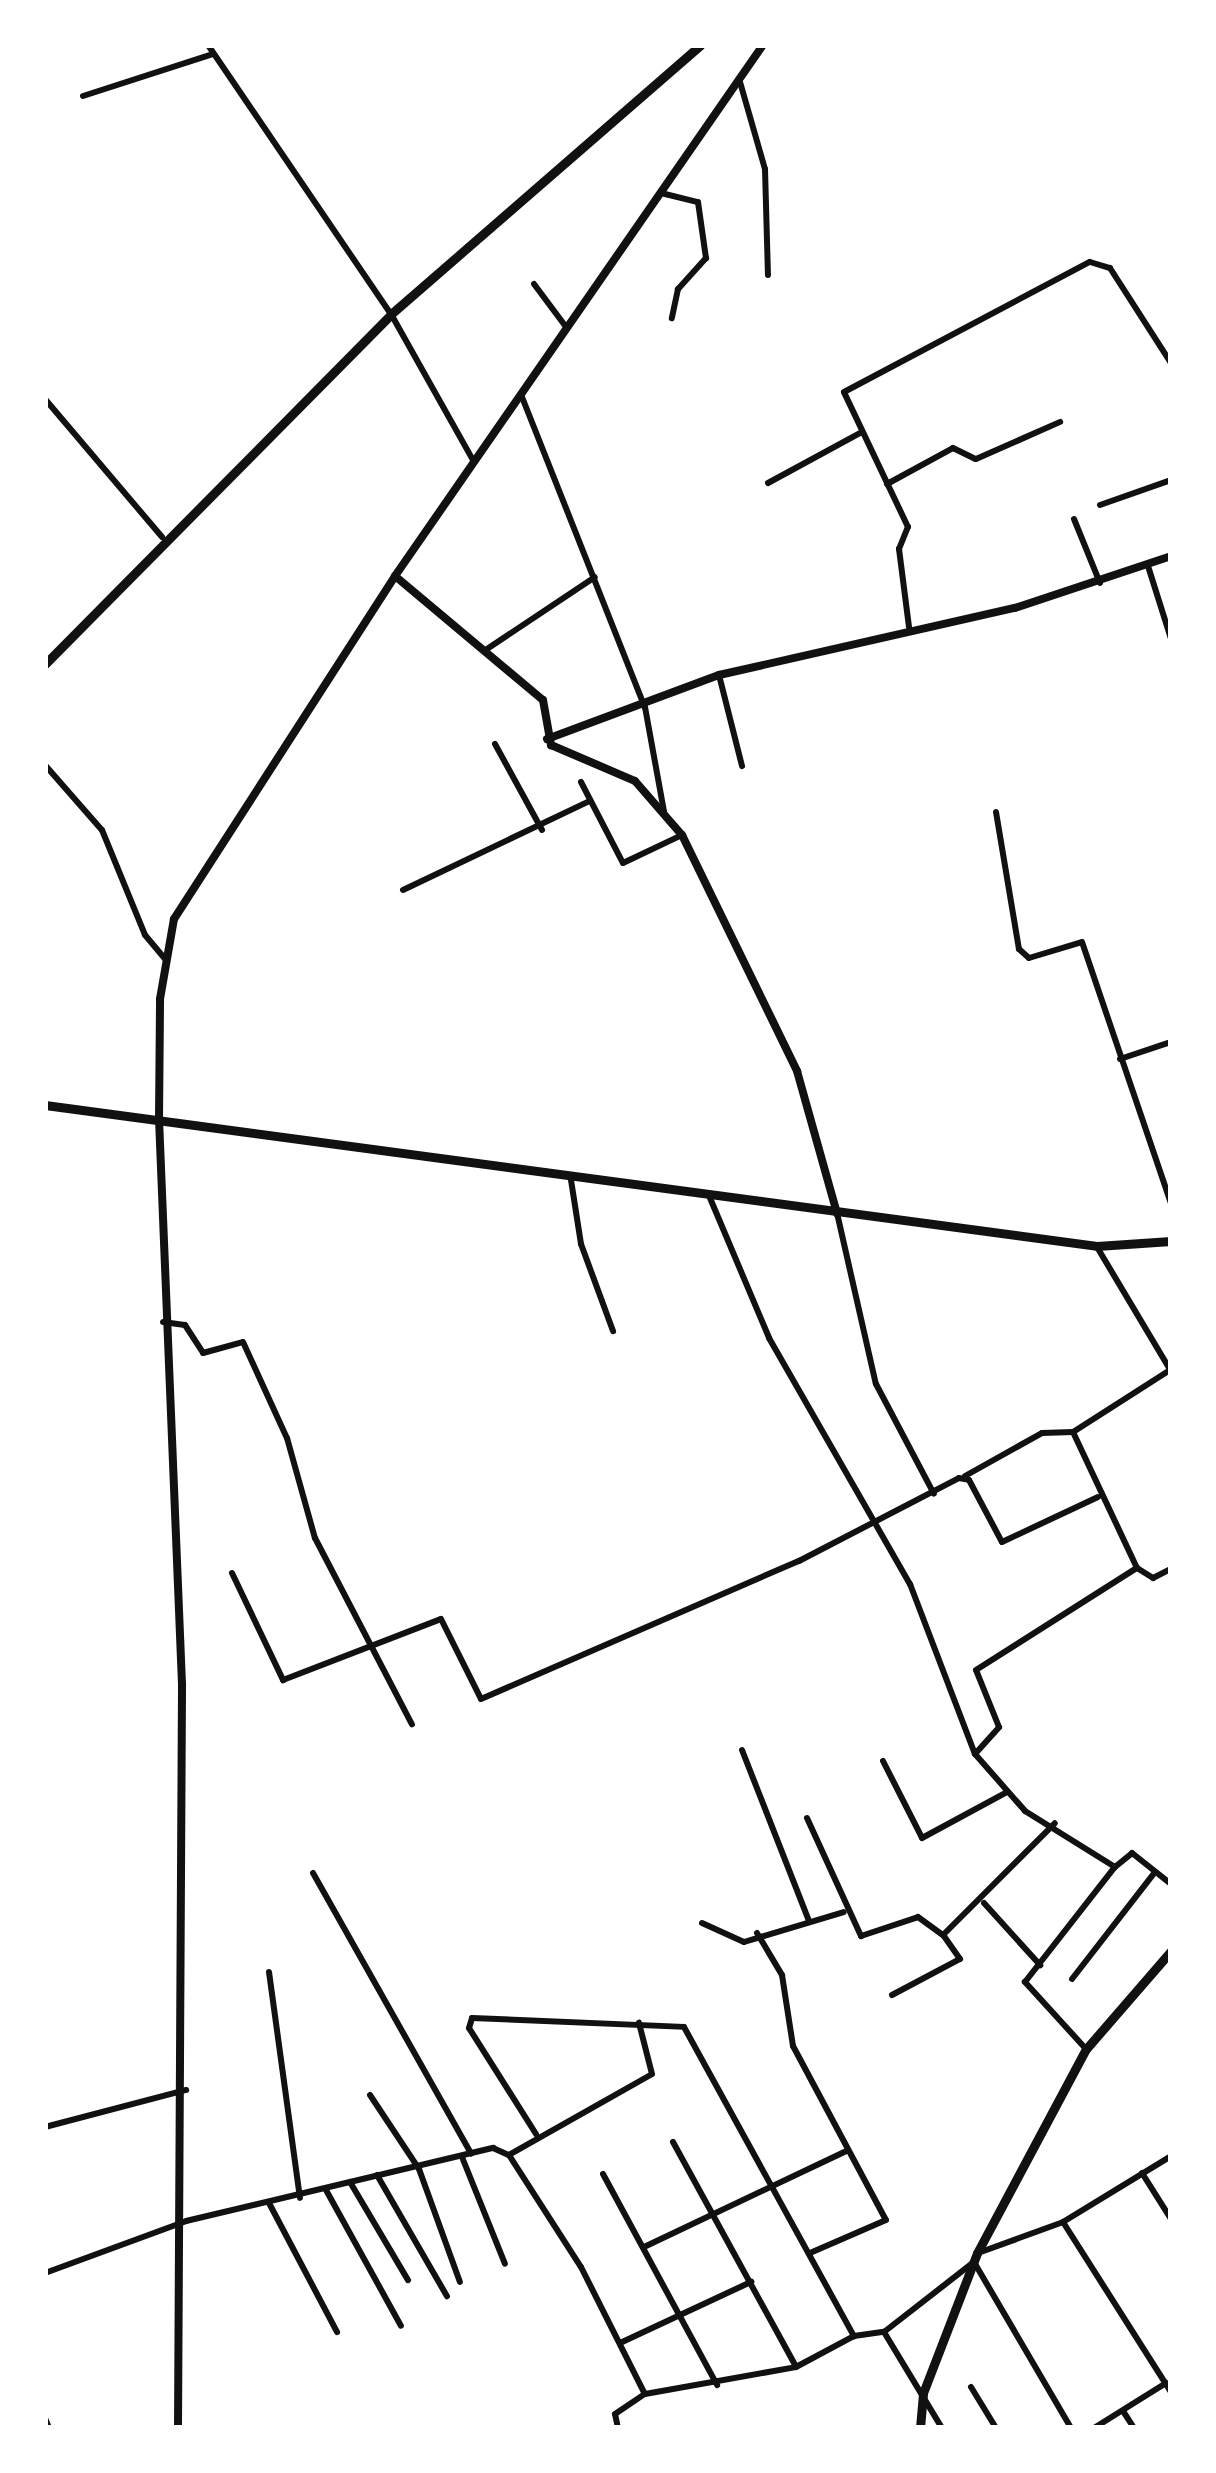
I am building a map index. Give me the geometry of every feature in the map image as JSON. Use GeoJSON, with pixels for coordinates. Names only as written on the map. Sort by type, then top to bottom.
{"type":"FeatureCollection","features":[{"type":"Feature","properties":{"kind":"main road"},"geometry":{"type":"LineString","coordinates":[[45,664],[162,537],[391,314],[700,45]]}},
{"type":"Feature","properties":{"kind":"main road"},"geometry":{"type":"LineString","coordinates":[[45,1106],[159,1118],[571,1180],[1097,1246],[1171,1240]]}},
{"type":"Feature","properties":{"kind":"main road"},"geometry":{"type":"LineString","coordinates":[[920,2428],[923,2394],[975,2258],[1086,2050],[1171,1951]]}},
{"type":"Feature","properties":{"kind":"street"},"geometry":{"type":"LineString","coordinates":[[208,45],[391,314],[473,460]]}},
{"type":"Feature","properties":{"kind":"street"},"geometry":{"type":"LineString","coordinates":[[178,2428],[186,2220],[186,2090],[182,1684],[163,1322],[159,1118],[166,959],[191,885],[473,460],[522,397],[566,327],[763,45]]}},
{"type":"Feature","properties":{"kind":"street"},"geometry":{"type":"LineString","coordinates":[[83,96],[214,54]]}},
{"type":"Feature","properties":{"kind":"street"},"geometry":{"type":"LineString","coordinates":[[740,82],[764,169],[768,276]]}},
{"type":"Feature","properties":{"kind":"street"},"geometry":{"type":"LineString","coordinates":[[660,192],[698,202],[706,258],[678,289],[672,318]]}},
{"type":"Feature","properties":{"kind":"street"},"geometry":{"type":"LineString","coordinates":[[908,627],[899,549],[908,527],[860,433],[844,392],[1090,262],[1110,268],[1171,363]]}},
{"type":"Feature","properties":{"kind":"street"},"geometry":{"type":"LineString","coordinates":[[534,284],[566,327]]}},
{"type":"Feature","properties":{"kind":"street"},"geometry":{"type":"LineString","coordinates":[[522,397],[645,707],[664,812]]}},
{"type":"Feature","properties":{"kind":"street"},"geometry":{"type":"LineString","coordinates":[[45,399],[162,537]]}},
{"type":"Feature","properties":{"kind":"street"},"geometry":{"type":"LineString","coordinates":[[887,484],[953,448],[976,458],[1060,422]]}},
{"type":"Feature","properties":{"kind":"street"},"geometry":{"type":"LineString","coordinates":[[768,483],[860,433]]}},
{"type":"Feature","properties":{"kind":"street"},"geometry":{"type":"LineString","coordinates":[[1100,506],[1171,480]]}},
{"type":"Feature","properties":{"kind":"street"},"geometry":{"type":"LineString","coordinates":[[1074,519],[1100,583]]}},
{"type":"Feature","properties":{"kind":"street"},"geometry":{"type":"LineString","coordinates":[[547,739],[645,707],[719,675],[1100,583],[1171,556]]}},
{"type":"Feature","properties":{"kind":"street"},"geometry":{"type":"LineString","coordinates":[[1148,566],[1171,639]]}},
{"type":"Feature","properties":{"kind":"street"},"geometry":{"type":"LineString","coordinates":[[395,576],[548,706],[547,739]]}},
{"type":"Feature","properties":{"kind":"street"},"geometry":{"type":"LineString","coordinates":[[484,652],[594,577]]}},
{"type":"Feature","properties":{"kind":"street"},"geometry":{"type":"LineString","coordinates":[[719,675],[742,766]]}},
{"type":"Feature","properties":{"kind":"street"},"geometry":{"type":"LineString","coordinates":[[547,739],[635,781],[682,835],[797,1072],[837,1213],[876,1384],[934,1494]]}},
{"type":"Feature","properties":{"kind":"street"},"geometry":{"type":"LineString","coordinates":[[495,744],[542,830]]}},
{"type":"Feature","properties":{"kind":"street"},"geometry":{"type":"LineString","coordinates":[[45,765],[102,830],[145,935],[166,959]]}},
{"type":"Feature","properties":{"kind":"street"},"geometry":{"type":"LineString","coordinates":[[581,782],[626,864],[682,835]]}},
{"type":"Feature","properties":{"kind":"street"},"geometry":{"type":"LineString","coordinates":[[402,890],[542,830],[590,801]]}},
{"type":"Feature","properties":{"kind":"street"},"geometry":{"type":"LineString","coordinates":[[996,812],[1021,954],[1082,942],[1171,1203]]}},
{"type":"Feature","properties":{"kind":"street"},"geometry":{"type":"LineString","coordinates":[[1120,1059],[1171,1042]]}},
{"type":"Feature","properties":{"kind":"street"},"geometry":{"type":"LineString","coordinates":[[571,1180],[581,1244],[613,1332]]}},
{"type":"Feature","properties":{"kind":"street"},"geometry":{"type":"LineString","coordinates":[[710,1198],[770,1338],[879,1523],[975,1754],[1007,1792],[1115,1867]]}},
{"type":"Feature","properties":{"kind":"street"},"geometry":{"type":"LineString","coordinates":[[232,1573],[280,1678],[443,1620],[481,1699],[879,1523],[1042,1433],[1073,1432],[1171,1371],[1097,1246]]}},
{"type":"Feature","properties":{"kind":"street"},"geometry":{"type":"LineString","coordinates":[[163,1322],[185,1324],[203,1353],[243,1342],[286,1438],[315,1538],[368,1647],[412,1724]]}},
{"type":"Feature","properties":{"kind":"street"},"geometry":{"type":"LineString","coordinates":[[1073,1432],[1098,1497],[1138,1568],[1153,1578],[1171,1569]]}},
{"type":"Feature","properties":{"kind":"street"},"geometry":{"type":"LineString","coordinates":[[964,1477],[1002,1542],[1098,1497]]}},
{"type":"Feature","properties":{"kind":"street"},"geometry":{"type":"LineString","coordinates":[[975,1754],[999,1726],[976,1670],[1138,1568]]}},
{"type":"Feature","properties":{"kind":"street"},"geometry":{"type":"LineString","coordinates":[[742,1750],[809,1922]]}},
{"type":"Feature","properties":{"kind":"street"},"geometry":{"type":"LineString","coordinates":[[883,1762],[922,1838],[1007,1792]]}},
{"type":"Feature","properties":{"kind":"street"},"geometry":{"type":"LineString","coordinates":[[806,1818],[856,1936],[918,1917],[943,1935],[960,1959],[892,1994]]}},
{"type":"Feature","properties":{"kind":"street"},"geometry":{"type":"LineString","coordinates":[[943,1935],[984,1904],[1055,1823]]}},
{"type":"Feature","properties":{"kind":"street"},"geometry":{"type":"LineString","coordinates":[[1086,2050],[1026,1991],[1040,1966],[1129,1852],[1171,1884]]}},
{"type":"Feature","properties":{"kind":"street"},"geometry":{"type":"LineString","coordinates":[[313,1872],[471,2153]]}},
{"type":"Feature","properties":{"kind":"street"},"geometry":{"type":"LineString","coordinates":[[1072,1978],[1155,1872]]}},
{"type":"Feature","properties":{"kind":"street"},"geometry":{"type":"LineString","coordinates":[[984,1904],[1040,1966]]}},
{"type":"Feature","properties":{"kind":"street"},"geometry":{"type":"LineString","coordinates":[[702,1922],[733,1941],[844,1912]]}},
{"type":"Feature","properties":{"kind":"street"},"geometry":{"type":"LineString","coordinates":[[757,1933],[782,1975],[792,2046],[886,2220],[812,2252]]}},
{"type":"Feature","properties":{"kind":"street"},"geometry":{"type":"LineString","coordinates":[[269,1972],[300,2198]]}},
{"type":"Feature","properties":{"kind":"street"},"geometry":{"type":"LineString","coordinates":[[536,2134],[469,2028],[472,2018],[674,2022],[696,2041],[777,2184],[854,2336]]}},
{"type":"Feature","properties":{"kind":"street"},"geometry":{"type":"LineString","coordinates":[[45,2273],[186,2220],[300,2198],[471,2153],[509,2155],[536,2134],[652,2074],[639,2023]]}},
{"type":"Feature","properties":{"kind":"street"},"geometry":{"type":"LineString","coordinates":[[45,2127],[186,2090]]}},
{"type":"Feature","properties":{"kind":"street"},"geometry":{"type":"LineString","coordinates":[[370,2095],[419,2169],[460,2282]]}},
{"type":"Feature","properties":{"kind":"street"},"geometry":{"type":"LineString","coordinates":[[673,2142],[796,2367]]}},
{"type":"Feature","properties":{"kind":"street"},"geometry":{"type":"LineString","coordinates":[[644,2247],[846,2150]]}},
{"type":"Feature","properties":{"kind":"street"},"geometry":{"type":"LineString","coordinates":[[509,2155],[620,2344],[644,2394]]}},
{"type":"Feature","properties":{"kind":"street"},"geometry":{"type":"LineString","coordinates":[[618,2428],[615,2414],[644,2394],[796,2367],[854,2336],[884,2332],[975,2258],[1064,2222],[1171,2156]]}},
{"type":"Feature","properties":{"kind":"street"},"geometry":{"type":"LineString","coordinates":[[462,2157],[505,2264]]}},
{"type":"Feature","properties":{"kind":"street"},"geometry":{"type":"LineString","coordinates":[[1142,2173],[1171,2218]]}},
{"type":"Feature","properties":{"kind":"street"},"geometry":{"type":"LineString","coordinates":[[603,2174],[717,2384]]}},
{"type":"Feature","properties":{"kind":"street"},"geometry":{"type":"LineString","coordinates":[[377,2175],[447,2296]]}},
{"type":"Feature","properties":{"kind":"street"},"geometry":{"type":"LineString","coordinates":[[350,2182],[408,2280]]}},
{"type":"Feature","properties":{"kind":"street"},"geometry":{"type":"LineString","coordinates":[[326,2190],[402,2326]]}},
{"type":"Feature","properties":{"kind":"street"},"geometry":{"type":"LineString","coordinates":[[268,2203],[337,2332]]}},
{"type":"Feature","properties":{"kind":"street"},"geometry":{"type":"LineString","coordinates":[[1064,2222],[1171,2392]]}},
{"type":"Feature","properties":{"kind":"street"},"geometry":{"type":"LineString","coordinates":[[975,2258],[1071,2428]]}},
{"type":"Feature","properties":{"kind":"street"},"geometry":{"type":"LineString","coordinates":[[620,2344],[678,2313],[751,2282]]}},
{"type":"Feature","properties":{"kind":"street"},"geometry":{"type":"LineString","coordinates":[[884,2332],[942,2428]]}},
{"type":"Feature","properties":{"kind":"street"},"geometry":{"type":"LineString","coordinates":[[1094,2428],[1166,2383]]}},
{"type":"Feature","properties":{"kind":"street"},"geometry":{"type":"LineString","coordinates":[[971,2387],[996,2428]]}},
{"type":"Feature","properties":{"kind":"street"},"geometry":{"type":"LineString","coordinates":[[1123,2410],[1134,2428]]}},
{"type":"Feature","properties":{"kind":"street"},"geometry":{"type":"LineString","coordinates":[[45,2418],[49,2428]]}}]}
